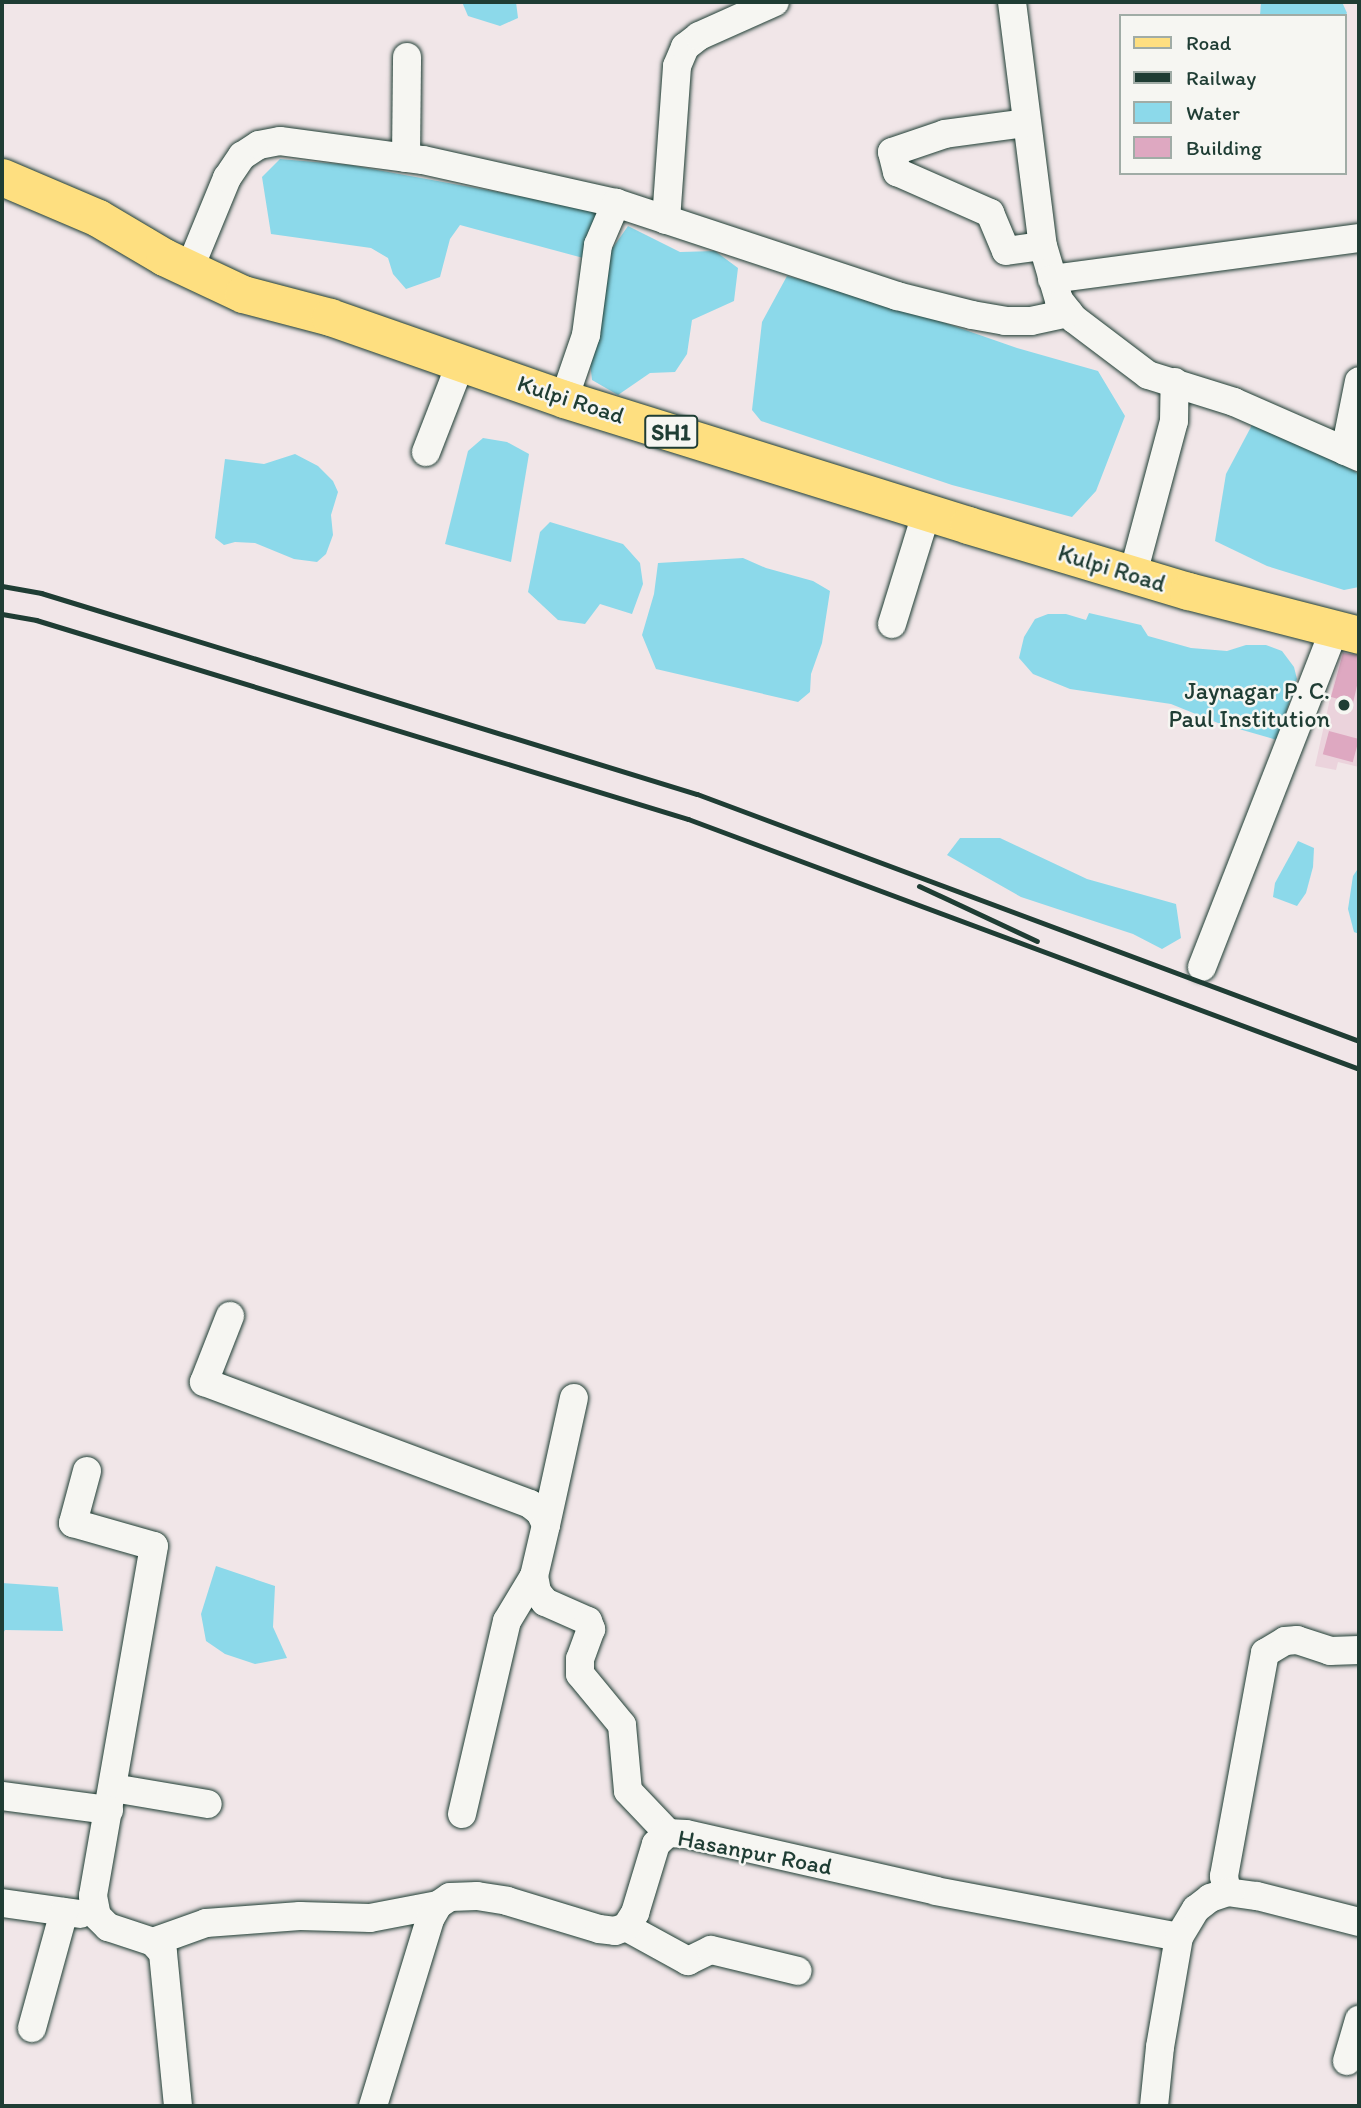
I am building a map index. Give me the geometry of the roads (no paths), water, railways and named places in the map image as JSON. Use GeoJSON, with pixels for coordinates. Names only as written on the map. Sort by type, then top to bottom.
{"type":"FeatureCollection","features":[{"type":"Feature","properties":{"kind":"main road","name":"Kulpi Road"},"geometry":{"type":"LineString","coordinates":[[2,177],[98,218],[189,270],[243,294],[330,317],[564,399],[1133,574],[1347,631]]}},
{"type":"Feature","properties":{"kind":"street"},"geometry":{"type":"LineString","coordinates":[[666,220],[677,66],[684,47],[699,36],[775,2]]}},
{"type":"Feature","properties":{"kind":"street"},"geometry":{"type":"LineString","coordinates":[[1012,2],[1043,246],[1059,300],[1069,313],[1149,375],[1234,402],[1352,454],[1359,382]]}},
{"type":"Feature","properties":{"kind":"street"},"geometry":{"type":"LineString","coordinates":[[406,158],[407,57]]}},
{"type":"Feature","properties":{"kind":"street"},"geometry":{"type":"LineString","coordinates":[[1026,122],[945,134],[892,152],[897,172],[990,213],[1006,251],[1043,246]]}},
{"type":"Feature","properties":{"kind":"street"},"geometry":{"type":"LineString","coordinates":[[189,270],[227,178],[242,156],[259,145],[280,141],[406,158],[616,203],[897,296],[972,315],[1005,321],[1031,321],[1069,313]]}},
{"type":"Feature","properties":{"kind":"street"},"geometry":{"type":"LineString","coordinates":[[564,399],[586,335],[598,245],[616,203]]}},
{"type":"Feature","properties":{"kind":"street"},"geometry":{"type":"LineString","coordinates":[[1052,279],[1359,238]]}},
{"type":"Feature","properties":{"kind":"street"},"geometry":{"type":"LineString","coordinates":[[426,452],[461,362]]}},
{"type":"Feature","properties":{"kind":"street"},"geometry":{"type":"LineString","coordinates":[[1133,574],[1174,421],[1175,383]]}},
{"type":"Feature","properties":{"kind":"street"},"geometry":{"type":"LineString","coordinates":[[892,624],[927,511]]}},
{"type":"Feature","properties":{"kind":"street"},"geometry":{"type":"LineString","coordinates":[[1202,967],[1347,631]]}},
{"type":"Feature","properties":{"kind":"street"},"geometry":{"type":"LineString","coordinates":[[230,1316],[204,1382],[530,1504],[540,1512],[546,1525]]}},
{"type":"Feature","properties":{"kind":"street"},"geometry":{"type":"LineString","coordinates":[[462,1814],[507,1620],[534,1576],[575,1398]]}},
{"type":"Feature","properties":{"kind":"street"},"geometry":{"type":"LineString","coordinates":[[87,1471],[73,1523],[155,1546],[93,1896],[97,1916],[108,1927],[153,1941],[163,1953],[178,2106]]}},
{"type":"Feature","properties":{"kind":"street"},"geometry":{"type":"LineString","coordinates":[[534,1576],[537,1592],[545,1602],[588,1621],[591,1629],[580,1658],[580,1674],[622,1725],[628,1791],[668,1833]]}},
{"type":"Feature","properties":{"kind":"street"},"geometry":{"type":"LineString","coordinates":[[1227,1892],[1224,1876],[1265,1653],[1285,1641],[1297,1640],[1330,1651],[1359,1650]]}},
{"type":"Feature","properties":{"kind":"street"},"geometry":{"type":"LineString","coordinates":[[2,1796],[208,1804]]}},
{"type":"Feature","properties":{"kind":"street","name":"Hasanpur Road"},"geometry":{"type":"LineString","coordinates":[[626,1927],[635,1913],[656,1844],[668,1833],[686,1834],[936,1891],[1179,1937]]}},
{"type":"Feature","properties":{"kind":"street"},"geometry":{"type":"LineString","coordinates":[[1154,2106],[1160,2047],[1179,1937],[1196,1909],[1210,1898],[1227,1892],[1257,1896],[1359,1922]]}},
{"type":"Feature","properties":{"kind":"street"},"geometry":{"type":"LineString","coordinates":[[153,1941],[206,1923],[300,1916],[370,1918],[438,1905],[450,1897],[477,1896],[507,1900],[599,1930],[615,1931],[626,1927],[688,1961],[711,1950],[797,1971]]}},
{"type":"Feature","properties":{"kind":"street"},"geometry":{"type":"LineString","coordinates":[[2,1903],[97,1916]]}},
{"type":"Feature","properties":{"kind":"street"},"geometry":{"type":"LineString","coordinates":[[373,2106],[430,1919],[438,1905]]}},
{"type":"Feature","properties":{"kind":"street"},"geometry":{"type":"LineString","coordinates":[[32,2028],[64,1912]]}},
{"type":"Feature","properties":{"kind":"street"},"geometry":{"type":"LineString","coordinates":[[1347,2061],[1359,2020]]}},
{"type":"Feature","properties":{"kind":"water"},"geometry":{"type":"Polygon","coordinates":[[[462,2],[516,2],[518,18],[500,26],[468,16],[462,2]]]}},
{"type":"Feature","properties":{"kind":"water"},"geometry":{"type":"Polygon","coordinates":[[[1261,2],[1342,2],[1347,13],[1346,14],[1260,14],[1261,2]]]}},
{"type":"Feature","properties":{"kind":"water"},"geometry":{"type":"Polygon","coordinates":[[[280,159],[350,165],[601,211],[587,259],[460,225],[450,239],[440,277],[406,289],[393,274],[388,258],[371,248],[271,234],[262,177],[280,159]]]}},
{"type":"Feature","properties":{"kind":"water"},"geometry":{"type":"Polygon","coordinates":[[[628,226],[680,252],[715,251],[738,268],[734,301],[692,320],[687,354],[675,372],[650,373],[618,395],[592,380],[590,362],[607,256],[628,226]]]}},
{"type":"Feature","properties":{"kind":"water"},"geometry":{"type":"Polygon","coordinates":[[[787,276],[879,300],[1017,348],[1098,371],[1125,416],[1096,491],[1072,517],[952,485],[761,421],[752,410],[762,322],[787,276]]]}},
{"type":"Feature","properties":{"kind":"water"},"geometry":{"type":"Polygon","coordinates":[[[1252,425],[1323,453],[1359,474],[1359,587],[1344,590],[1267,566],[1215,541],[1226,474],[1252,425]]]}},
{"type":"Feature","properties":{"kind":"water"},"geometry":{"type":"Polygon","coordinates":[[[483,438],[507,442],[529,454],[511,562],[445,544],[468,451],[483,438]]]}},
{"type":"Feature","properties":{"kind":"water"},"geometry":{"type":"Polygon","coordinates":[[[295,454],[318,466],[333,481],[338,492],[331,515],[333,535],[326,554],[317,562],[294,559],[255,543],[235,542],[224,545],[215,538],[225,459],[264,464],[295,454]]]}},
{"type":"Feature","properties":{"kind":"water"},"geometry":{"type":"Polygon","coordinates":[[[550,522],[623,544],[640,563],[643,584],[632,614],[600,604],[585,624],[558,620],[528,592],[540,532],[550,522]]]}},
{"type":"Feature","properties":{"kind":"water"},"geometry":{"type":"Polygon","coordinates":[[[743,558],[766,568],[813,581],[830,591],[822,643],[811,674],[810,692],[798,702],[656,669],[642,635],[654,594],[658,563],[743,558]]]}},
{"type":"Feature","properties":{"kind":"water"},"geometry":{"type":"Polygon","coordinates":[[[1089,613],[1141,625],[1148,636],[1191,648],[1227,651],[1246,645],[1266,645],[1282,651],[1294,667],[1297,679],[1277,740],[1218,723],[1171,704],[1070,689],[1033,674],[1019,658],[1024,637],[1035,619],[1048,614],[1066,614],[1086,620],[1089,613]]]}},
{"type":"Feature","properties":{"kind":"water"},"geometry":{"type":"Polygon","coordinates":[[[960,838],[1000,838],[1087,879],[1176,904],[1181,938],[1162,949],[1133,934],[1021,897],[947,855],[960,838]]]}},
{"type":"Feature","properties":{"kind":"water"},"geometry":{"type":"Polygon","coordinates":[[[1298,841],[1314,848],[1313,867],[1306,893],[1297,906],[1273,897],[1275,883],[1298,841]]]}},
{"type":"Feature","properties":{"kind":"water"},"geometry":{"type":"Polygon","coordinates":[[[1359,867],[1359,934],[1354,932],[1348,909],[1353,876],[1359,867]]]}},
{"type":"Feature","properties":{"kind":"water"},"geometry":{"type":"Polygon","coordinates":[[[216,1566],[275,1586],[273,1627],[287,1658],[255,1664],[225,1654],[206,1641],[201,1614],[216,1566]]]}},
{"type":"Feature","properties":{"kind":"water"},"geometry":{"type":"Polygon","coordinates":[[[2,1583],[58,1587],[63,1631],[5,1630],[2,1635],[2,1583]]]}},
{"type":"Feature","properties":{"kind":"railway"},"geometry":{"type":"LineString","coordinates":[[2,586],[41,593],[697,794],[1359,1041]]}},
{"type":"Feature","properties":{"kind":"railway"},"geometry":{"type":"LineString","coordinates":[[2,614],[36,620],[688,819],[1359,1069]]}},
{"type":"Feature","properties":{"kind":"railway"},"geometry":{"type":"LineString","coordinates":[[919,886],[1037,941]]}},
{"type":"Feature","properties":{"kind":"place","name":"Jaynagar P. C. Paul Institution"},"geometry":{"type":"Point","coordinates":[1344,705]}}]}
